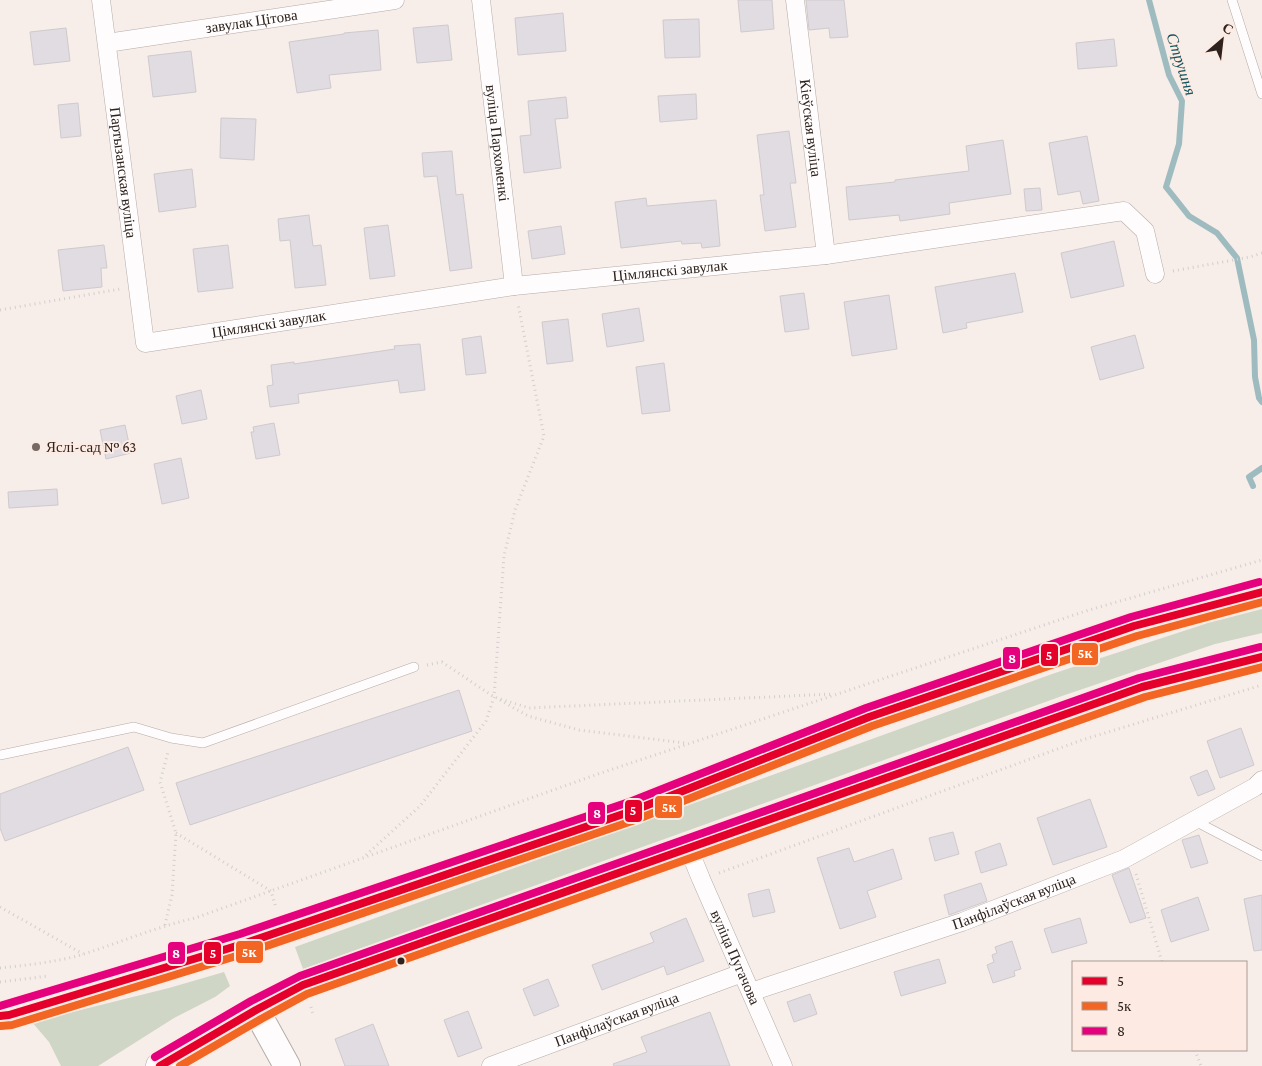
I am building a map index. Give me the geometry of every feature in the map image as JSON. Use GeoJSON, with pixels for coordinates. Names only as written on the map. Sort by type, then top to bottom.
{"type":"FeatureCollection","features":[{"type":"Feature","properties":{"kind":"main road"},"geometry":{"type":"LineString","coordinates":[[0,1016],[9,1015],[243,944],[635,810],[879,714],[1134,626],[1262,592]]}},
{"type":"Feature","properties":{"kind":"main road"},"geometry":{"type":"LineString","coordinates":[[160,1066],[303,984],[1142,687],[1262,657]]}},
{"type":"Feature","properties":{"kind":"main road"},"geometry":{"type":"LineString","coordinates":[[256,1010],[288,1066]]}},
{"type":"Feature","properties":{"kind":"street","name":"Партызанская вуліца"},"geometry":{"type":"LineString","coordinates":[[101,0],[145,344]]}},
{"type":"Feature","properties":{"kind":"street","name":"завулак Цітова"},"geometry":{"type":"LineString","coordinates":[[107,43],[395,0]]}},
{"type":"Feature","properties":{"kind":"street","name":"вуліца Пархоменкі"},"geometry":{"type":"LineString","coordinates":[[481,0],[514,286]]}},
{"type":"Feature","properties":{"kind":"street","name":"Кіеўская вуліца"},"geometry":{"type":"LineString","coordinates":[[795,0],[826,256]]}},
{"type":"Feature","properties":{"kind":"street","name":"Цімлянскі завулак"},"geometry":{"type":"LineString","coordinates":[[145,344],[514,286],[826,256],[1124,211],[1144,231],[1155,274]]}},
{"type":"Feature","properties":{"kind":"street","name":"Панфілаўская вуліца"},"geometry":{"type":"LineString","coordinates":[[751,992],[962,922],[1130,855],[1255,786],[1262,780]]}},
{"type":"Feature","properties":{"kind":"street","name":"вуліца Пугачова"},"geometry":{"type":"LineString","coordinates":[[688,848],[783,1066]]}},
{"type":"Feature","properties":{"kind":"street","name":"Панфілаўская вуліца"},"geometry":{"type":"LineString","coordinates":[[491,1066],[742,973]]}},
{"type":"Feature","properties":{"kind":"lane"},"geometry":{"type":"LineString","coordinates":[[1232,0],[1262,94]]}},
{"type":"Feature","properties":{"kind":"lane"},"geometry":{"type":"LineString","coordinates":[[0,755],[134,727],[171,738],[203,743],[414,667]]}},
{"type":"Feature","properties":{"kind":"lane"},"geometry":{"type":"LineString","coordinates":[[1193,820],[1262,856]]}},
{"type":"Feature","properties":{"kind":"path"},"geometry":{"type":"LineString","coordinates":[[1155,274],[1250,257],[1262,253]]}},
{"type":"Feature","properties":{"kind":"path"},"geometry":{"type":"LineString","coordinates":[[0,310],[138,286]]}},
{"type":"Feature","properties":{"kind":"path"},"geometry":{"type":"LineString","coordinates":[[364,857],[420,806],[486,721],[494,697],[504,556],[515,510],[544,436],[514,286]]}},
{"type":"Feature","properties":{"kind":"path"},"geometry":{"type":"LineString","coordinates":[[0,968],[51,962],[84,954],[165,925],[194,918],[598,774],[1089,610],[1262,560]]}},
{"type":"Feature","properties":{"kind":"path"},"geometry":{"type":"LineString","coordinates":[[414,667],[442,662],[494,697],[528,716],[579,730],[688,744]]}},
{"type":"Feature","properties":{"kind":"path"},"geometry":{"type":"LineString","coordinates":[[701,879],[1082,740],[1262,686]]}},
{"type":"Feature","properties":{"kind":"path"},"geometry":{"type":"LineString","coordinates":[[494,697],[529,708],[839,694]]}},
{"type":"Feature","properties":{"kind":"path"},"geometry":{"type":"LineString","coordinates":[[165,925],[172,894],[176,833],[160,782],[171,738]]}},
{"type":"Feature","properties":{"kind":"path"},"geometry":{"type":"LineString","coordinates":[[176,833],[271,891],[277,911]]}},
{"type":"Feature","properties":{"kind":"path"},"geometry":{"type":"LineString","coordinates":[[1130,855],[1162,961]]}},
{"type":"Feature","properties":{"kind":"path"},"geometry":{"type":"LineString","coordinates":[[0,907],[84,954]]}},
{"type":"Feature","properties":{"kind":"path"},"geometry":{"type":"LineString","coordinates":[[1195,1051],[1200,1066]]}},
{"type":"Feature","properties":{"kind":"green space"},"geometry":{"type":"Polygon","coordinates":[[[1262,609],[1262,633],[1215,644],[1062,696],[303,969],[295,947],[1055,673],[1208,623],[1262,609]]]}},
{"type":"Feature","properties":{"kind":"green space"},"geometry":{"type":"Polygon","coordinates":[[[224,972],[230,986],[215,997],[174,1018],[98,1066],[61,1066],[49,1042],[32,1022],[169,988],[224,972]]]}},
{"type":"Feature","properties":{"kind":"building"},"geometry":{"type":"Polygon","coordinates":[[[738,0],[772,0],[774,29],[741,32],[738,0]]]}},
{"type":"Feature","properties":{"kind":"building"},"geometry":{"type":"Polygon","coordinates":[[[806,0],[844,0],[848,37],[830,38],[829,28],[809,30],[806,0]]]}},
{"type":"Feature","properties":{"kind":"building"},"geometry":{"type":"Polygon","coordinates":[[[563,13],[566,51],[518,55],[515,18],[563,13]]]}},
{"type":"Feature","properties":{"kind":"building"},"geometry":{"type":"Polygon","coordinates":[[[699,19],[700,57],[665,58],[663,20],[699,19]]]}},
{"type":"Feature","properties":{"kind":"building"},"geometry":{"type":"Polygon","coordinates":[[[448,25],[452,60],[417,63],[413,28],[448,25]]]}},
{"type":"Feature","properties":{"kind":"building"},"geometry":{"type":"Polygon","coordinates":[[[66,28],[70,61],[34,65],[30,32],[66,28]]]}},
{"type":"Feature","properties":{"kind":"building"},"geometry":{"type":"Polygon","coordinates":[[[378,30],[381,70],[329,75],[331,88],[297,93],[289,42],[344,33],[378,30]]]}},
{"type":"Feature","properties":{"kind":"building"},"geometry":{"type":"Polygon","coordinates":[[[1114,39],[1117,66],[1078,69],[1076,43],[1114,39]]]}},
{"type":"Feature","properties":{"kind":"building"},"geometry":{"type":"Polygon","coordinates":[[[191,51],[196,92],[153,97],[148,56],[191,51]]]}},
{"type":"Feature","properties":{"kind":"building"},"geometry":{"type":"Polygon","coordinates":[[[696,94],[697,119],[660,122],[658,96],[696,94]]]}},
{"type":"Feature","properties":{"kind":"building"},"geometry":{"type":"Polygon","coordinates":[[[566,97],[568,118],[555,119],[561,168],[524,173],[520,136],[531,135],[528,101],[566,97]]]}},
{"type":"Feature","properties":{"kind":"building"},"geometry":{"type":"Polygon","coordinates":[[[78,103],[81,136],[61,138],[58,105],[78,103]]]}},
{"type":"Feature","properties":{"kind":"building"},"geometry":{"type":"Polygon","coordinates":[[[221,118],[256,119],[254,160],[220,158],[221,118]]]}},
{"type":"Feature","properties":{"kind":"building"},"geometry":{"type":"Polygon","coordinates":[[[789,131],[796,183],[790,183],[796,227],[765,231],[760,195],[764,195],[757,135],[789,131]]]}},
{"type":"Feature","properties":{"kind":"building"},"geometry":{"type":"Polygon","coordinates":[[[1087,136],[1099,201],[1083,204],[1080,191],[1058,195],[1049,143],[1087,136]]]}},
{"type":"Feature","properties":{"kind":"building"},"geometry":{"type":"Polygon","coordinates":[[[1003,140],[1011,194],[949,203],[950,214],[900,221],[899,215],[849,220],[846,187],[969,171],[966,146],[1003,140]]]}},
{"type":"Feature","properties":{"kind":"building"},"geometry":{"type":"Polygon","coordinates":[[[452,151],[456,195],[463,194],[472,268],[450,271],[437,176],[424,177],[422,153],[452,151]]]}},
{"type":"Feature","properties":{"kind":"building"},"geometry":{"type":"Polygon","coordinates":[[[192,169],[196,207],[159,212],[154,174],[192,169]]]}},
{"type":"Feature","properties":{"kind":"building"},"geometry":{"type":"Polygon","coordinates":[[[1040,188],[1042,210],[1026,211],[1024,189],[1040,188]]]}},
{"type":"Feature","properties":{"kind":"building"},"geometry":{"type":"Polygon","coordinates":[[[646,198],[647,206],[716,200],[720,246],[702,248],[701,243],[682,244],[681,241],[621,248],[615,202],[646,198]]]}},
{"type":"Feature","properties":{"kind":"building"},"geometry":{"type":"Polygon","coordinates":[[[309,215],[313,246],[321,245],[326,285],[295,288],[290,240],[280,241],[278,219],[309,215]]]}},
{"type":"Feature","properties":{"kind":"building"},"geometry":{"type":"Polygon","coordinates":[[[388,225],[395,276],[370,279],[364,228],[388,225]]]}},
{"type":"Feature","properties":{"kind":"building"},"geometry":{"type":"Polygon","coordinates":[[[561,226],[565,254],[532,259],[528,231],[561,226]]]}},
{"type":"Feature","properties":{"kind":"building"},"geometry":{"type":"Polygon","coordinates":[[[1114,241],[1124,286],[1071,298],[1061,253],[1114,241]]]}},
{"type":"Feature","properties":{"kind":"building"},"geometry":{"type":"Polygon","coordinates":[[[104,245],[107,268],[101,268],[102,287],[63,291],[58,250],[104,245]]]}},
{"type":"Feature","properties":{"kind":"building"},"geometry":{"type":"Polygon","coordinates":[[[228,245],[233,288],[198,292],[193,249],[228,245]]]}},
{"type":"Feature","properties":{"kind":"building"},"geometry":{"type":"Polygon","coordinates":[[[1015,273],[1023,312],[966,323],[967,328],[943,333],[935,287],[1015,273]]]}},
{"type":"Feature","properties":{"kind":"building"},"geometry":{"type":"Polygon","coordinates":[[[804,293],[809,329],[785,332],[780,296],[804,293]]]}},
{"type":"Feature","properties":{"kind":"building"},"geometry":{"type":"Polygon","coordinates":[[[889,295],[897,349],[852,356],[844,302],[889,295]]]}},
{"type":"Feature","properties":{"kind":"building"},"geometry":{"type":"Polygon","coordinates":[[[639,308],[644,341],[607,347],[602,314],[639,308]]]}},
{"type":"Feature","properties":{"kind":"building"},"geometry":{"type":"Polygon","coordinates":[[[568,319],[573,361],[547,364],[542,322],[568,319]]]}},
{"type":"Feature","properties":{"kind":"building"},"geometry":{"type":"Polygon","coordinates":[[[1135,335],[1144,368],[1100,380],[1091,347],[1135,335]]]}},
{"type":"Feature","properties":{"kind":"building"},"geometry":{"type":"Polygon","coordinates":[[[481,336],[486,373],[466,375],[462,339],[481,336]]]}},
{"type":"Feature","properties":{"kind":"building"},"geometry":{"type":"Polygon","coordinates":[[[420,344],[425,390],[400,393],[398,380],[298,394],[299,403],[270,407],[267,386],[273,385],[271,365],[294,362],[294,364],[395,349],[394,346],[420,344]]]}},
{"type":"Feature","properties":{"kind":"building"},"geometry":{"type":"Polygon","coordinates":[[[664,363],[670,411],[642,414],[636,367],[664,363]]]}},
{"type":"Feature","properties":{"kind":"building"},"geometry":{"type":"Polygon","coordinates":[[[201,390],[207,419],[182,424],[176,396],[201,390]]]}},
{"type":"Feature","properties":{"kind":"building"},"geometry":{"type":"Polygon","coordinates":[[[274,423],[280,455],[256,459],[251,432],[254,432],[253,427],[274,423]]]}},
{"type":"Feature","properties":{"kind":"building"},"geometry":{"type":"Polygon","coordinates":[[[125,425],[131,453],[106,459],[100,430],[125,425]]]}},
{"type":"Feature","properties":{"kind":"building"},"geometry":{"type":"Polygon","coordinates":[[[181,458],[189,498],[162,504],[154,464],[181,458]]]}},
{"type":"Feature","properties":{"kind":"building"},"geometry":{"type":"Polygon","coordinates":[[[57,489],[58,505],[9,508],[8,492],[57,489]]]}},
{"type":"Feature","properties":{"kind":"building"},"geometry":{"type":"Polygon","coordinates":[[[459,690],[472,731],[190,825],[176,783],[459,690]]]}},
{"type":"Feature","properties":{"kind":"building"},"geometry":{"type":"Polygon","coordinates":[[[1241,728],[1254,765],[1220,778],[1207,741],[1241,728]]]}},
{"type":"Feature","properties":{"kind":"building"},"geometry":{"type":"Polygon","coordinates":[[[128,747],[144,790],[5,841],[0,828],[0,794],[128,747]]]}},
{"type":"Feature","properties":{"kind":"building"},"geometry":{"type":"Polygon","coordinates":[[[1207,770],[1215,789],[1198,796],[1190,777],[1207,770]]]}},
{"type":"Feature","properties":{"kind":"building"},"geometry":{"type":"Polygon","coordinates":[[[1090,799],[1107,847],[1053,865],[1037,818],[1090,799]]]}},
{"type":"Feature","properties":{"kind":"building"},"geometry":{"type":"Polygon","coordinates":[[[953,832],[959,854],[935,861],[929,838],[953,832]]]}},
{"type":"Feature","properties":{"kind":"building"},"geometry":{"type":"Polygon","coordinates":[[[1199,835],[1208,863],[1191,868],[1182,840],[1199,835]]]}},
{"type":"Feature","properties":{"kind":"building"},"geometry":{"type":"Polygon","coordinates":[[[1000,843],[1007,865],[981,873],[975,852],[1000,843]]]}},
{"type":"Feature","properties":{"kind":"building"},"geometry":{"type":"Polygon","coordinates":[[[849,848],[854,862],[893,849],[902,879],[867,891],[876,917],[840,929],[817,858],[849,848]]]}},
{"type":"Feature","properties":{"kind":"building"},"geometry":{"type":"Polygon","coordinates":[[[1129,868],[1146,918],[1130,923],[1112,875],[1129,868]]]}},
{"type":"Feature","properties":{"kind":"building"},"geometry":{"type":"Polygon","coordinates":[[[981,883],[987,901],[949,915],[944,895],[981,883]]]}},
{"type":"Feature","properties":{"kind":"building"},"geometry":{"type":"Polygon","coordinates":[[[769,889],[775,912],[753,917],[748,894],[769,889]]]}},
{"type":"Feature","properties":{"kind":"building"},"geometry":{"type":"Polygon","coordinates":[[[1262,895],[1262,950],[1254,951],[1244,899],[1262,895]]]}},
{"type":"Feature","properties":{"kind":"building"},"geometry":{"type":"Polygon","coordinates":[[[1198,897],[1209,930],[1171,942],[1161,910],[1198,897]]]}},
{"type":"Feature","properties":{"kind":"building"},"geometry":{"type":"Polygon","coordinates":[[[686,918],[704,961],[667,975],[664,966],[602,990],[592,965],[654,942],[650,933],[686,918]]]}},
{"type":"Feature","properties":{"kind":"building"},"geometry":{"type":"Polygon","coordinates":[[[1080,918],[1087,943],[1052,953],[1044,929],[1080,918]]]}},
{"type":"Feature","properties":{"kind":"building"},"geometry":{"type":"Polygon","coordinates":[[[1012,941],[1021,969],[1014,971],[1015,976],[993,983],[987,965],[994,962],[992,955],[997,953],[995,947],[1012,941]]]}},
{"type":"Feature","properties":{"kind":"building"},"geometry":{"type":"Polygon","coordinates":[[[939,959],[946,983],[901,996],[894,972],[939,959]]]}},
{"type":"Feature","properties":{"kind":"building"},"geometry":{"type":"Polygon","coordinates":[[[548,979],[559,1006],[534,1016],[523,989],[548,979]]]}},
{"type":"Feature","properties":{"kind":"building"},"geometry":{"type":"Polygon","coordinates":[[[810,994],[817,1014],[794,1022],[787,1002],[810,994]]]}},
{"type":"Feature","properties":{"kind":"building"},"geometry":{"type":"Polygon","coordinates":[[[468,1011],[482,1048],[458,1057],[444,1020],[468,1011]]]}},
{"type":"Feature","properties":{"kind":"building"},"geometry":{"type":"Polygon","coordinates":[[[710,1012],[730,1066],[614,1066],[613,1064],[647,1052],[641,1037],[710,1012]]]}},
{"type":"Feature","properties":{"kind":"building"},"geometry":{"type":"Polygon","coordinates":[[[373,1024],[389,1066],[345,1066],[335,1039],[373,1024]]]}},
{"type":"Feature","properties":{"kind":"waterway","name":"Струшня"},"geometry":{"type":"LineString","coordinates":[[1149,0],[1169,75],[1182,101],[1179,144],[1166,187],[1189,216],[1217,233],[1237,258],[1254,340],[1255,377],[1259,398],[1262,402]]}},
{"type":"Feature","properties":{"kind":"waterway","name":"Струшня"},"geometry":{"type":"LineString","coordinates":[[1253,486],[1249,477],[1262,468]]}},
{"type":"Feature","properties":{"kind":"transit line","name":"8"},"geometry":{"type":"LineString","coordinates":[[0,1006],[240,934],[632,801],[866,708],[1131,617],[1259,582]]}},
{"type":"Feature","properties":{"kind":"transit line","name":"5"},"geometry":{"type":"LineString","coordinates":[[0,1016],[9,1015],[243,944],[635,810],[869,717],[1134,626],[1262,592]]}},
{"type":"Feature","properties":{"kind":"transit line","name":"5к"},"geometry":{"type":"LineString","coordinates":[[1,1026],[12,1025],[246,953],[638,819],[872,726],[1137,636],[1262,602]]}},
{"type":"Feature","properties":{"kind":"transit line","name":"8"},"geometry":{"type":"LineString","coordinates":[[155,1057],[251,1001],[300,976],[1139,678],[1260,647]]}},
{"type":"Feature","properties":{"kind":"transit line","name":"5"},"geometry":{"type":"LineString","coordinates":[[160,1066],[303,985],[1142,687],[1262,657]]}},
{"type":"Feature","properties":{"kind":"transit line","name":"5к"},"geometry":{"type":"LineString","coordinates":[[180,1066],[307,994],[1145,697],[1262,667]]}},
{"type":"Feature","properties":{"kind":"place","name":"Яслі-сад № 63"},"geometry":{"type":"Point","coordinates":[36,447]}}]}
